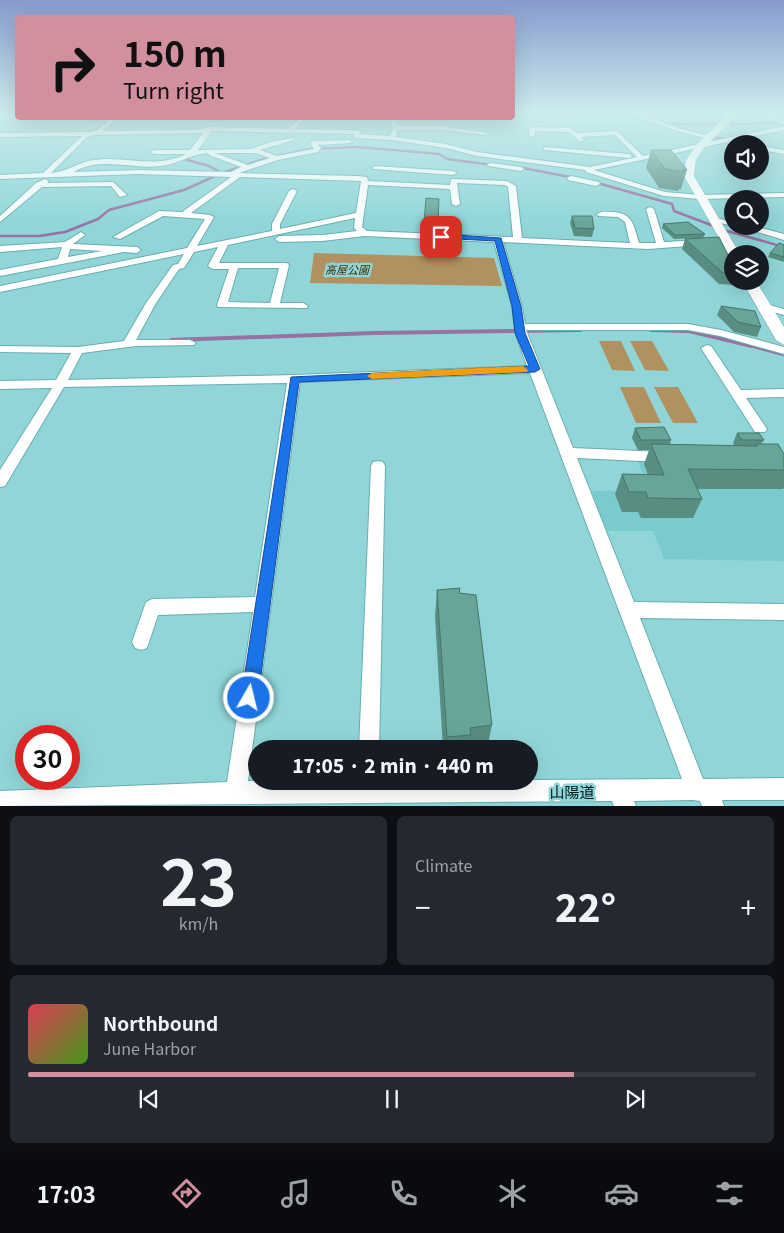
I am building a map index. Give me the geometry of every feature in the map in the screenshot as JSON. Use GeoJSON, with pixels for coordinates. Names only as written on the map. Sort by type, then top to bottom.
{"type":"FeatureCollection","features":[{"type":"Feature","properties":{"kind":"street"},"geometry":{"type":"LineString","coordinates":[[44,176],[74,150]]}},
{"type":"Feature","properties":{"kind":"street"},"geometry":{"type":"LineString","coordinates":[[143,163],[151,150],[193,152],[252,151],[275,157]]}},
{"type":"Feature","properties":{"kind":"street"},"geometry":{"type":"LineString","coordinates":[[183,215],[244,166],[275,157],[314,150]]}},
{"type":"Feature","properties":{"kind":"street"},"geometry":{"type":"LineString","coordinates":[[463,150],[581,169],[622,179],[664,194],[700,197],[784,196]]}},
{"type":"Feature","properties":{"kind":"street"},"geometry":{"type":"LineString","coordinates":[[552,150],[641,157]]}},
{"type":"Feature","properties":{"kind":"street"},"geometry":{"type":"LineString","coordinates":[[586,150],[588,153]]}},
{"type":"Feature","properties":{"kind":"street"},"geometry":{"type":"LineString","coordinates":[[633,150],[641,157]]}},
{"type":"Feature","properties":{"kind":"street"},"geometry":{"type":"LineString","coordinates":[[596,184],[572,178],[581,169],[590,169],[681,150]]}},
{"type":"Feature","properties":{"kind":"street"},"geometry":{"type":"LineString","coordinates":[[698,150],[691,160],[689,176],[716,233],[726,245]]}},
{"type":"Feature","properties":{"kind":"street"},"geometry":{"type":"LineString","coordinates":[[770,150],[784,152]]}},
{"type":"Feature","properties":{"kind":"street"},"geometry":{"type":"LineString","coordinates":[[68,173],[83,163],[170,164],[193,152]]}},
{"type":"Feature","properties":{"kind":"street"},"geometry":{"type":"LineString","coordinates":[[212,152],[211,154],[244,166]]}},
{"type":"Feature","properties":{"kind":"street"},"geometry":{"type":"LineString","coordinates":[[365,233],[358,228],[365,181],[372,175],[382,158]]}},
{"type":"Feature","properties":{"kind":"street"},"geometry":{"type":"LineString","coordinates":[[509,167],[514,158]]}},
{"type":"Feature","properties":{"kind":"street"},"geometry":{"type":"LineString","coordinates":[[490,165],[521,169]]}},
{"type":"Feature","properties":{"kind":"street"},"geometry":{"type":"LineString","coordinates":[[375,168],[453,173]]}},
{"type":"Feature","properties":{"kind":"street"},"geometry":{"type":"LineString","coordinates":[[408,185],[414,170]]}},
{"type":"Feature","properties":{"kind":"street"},"geometry":{"type":"LineString","coordinates":[[0,177],[44,176],[68,173],[219,174],[453,187]]}},
{"type":"Feature","properties":{"kind":"street"},"geometry":{"type":"LineString","coordinates":[[0,220],[13,203],[40,186],[53,175]]}},
{"type":"Feature","properties":{"kind":"street"},"geometry":{"type":"LineString","coordinates":[[456,204],[453,187],[454,181],[512,186],[518,240]]}},
{"type":"Feature","properties":{"kind":"street"},"geometry":{"type":"LineString","coordinates":[[40,186],[114,184],[123,195]]}},
{"type":"Feature","properties":{"kind":"street"},"geometry":{"type":"LineString","coordinates":[[278,235],[276,224],[293,191]]}},
{"type":"Feature","properties":{"kind":"street"},"geometry":{"type":"LineString","coordinates":[[720,197],[724,200]]}},
{"type":"Feature","properties":{"kind":"street"},"geometry":{"type":"LineString","coordinates":[[619,204],[620,215]]}},
{"type":"Feature","properties":{"kind":"street"},"geometry":{"type":"LineString","coordinates":[[650,209],[661,245]]}},
{"type":"Feature","properties":{"kind":"street"},"geometry":{"type":"LineString","coordinates":[[117,237],[162,213],[210,217],[190,250],[151,303],[129,343]]}},
{"type":"Feature","properties":{"kind":"street"},"geometry":{"type":"LineString","coordinates":[[601,214],[620,215],[629,220],[635,246]]}},
{"type":"Feature","properties":{"kind":"street"},"geometry":{"type":"LineString","coordinates":[[0,288],[224,243],[278,235],[360,215]]}},
{"type":"Feature","properties":{"kind":"street"},"geometry":{"type":"LineString","coordinates":[[769,225],[784,229]]}},
{"type":"Feature","properties":{"kind":"street"},"geometry":{"type":"LineString","coordinates":[[278,235],[322,238],[365,233],[635,246],[661,245],[716,233],[724,228]]}},
{"type":"Feature","properties":{"kind":"street"},"geometry":{"type":"LineString","coordinates":[[769,233],[784,237]]}},
{"type":"Feature","properties":{"kind":"street"},"geometry":{"type":"LineString","coordinates":[[62,262],[66,245],[81,235]]}},
{"type":"Feature","properties":{"kind":"street"},"geometry":{"type":"LineString","coordinates":[[498,239],[516,306],[520,330],[628,610],[706,796]]}},
{"type":"Feature","properties":{"kind":"street"},"geometry":{"type":"LineString","coordinates":[[224,243],[213,266],[284,265],[275,304]]}},
{"type":"Feature","properties":{"kind":"street"},"geometry":{"type":"LineString","coordinates":[[0,249],[66,245],[137,250]]}},
{"type":"Feature","properties":{"kind":"street"},"geometry":{"type":"LineString","coordinates":[[0,273],[125,250]]}},
{"type":"Feature","properties":{"kind":"street"},"geometry":{"type":"LineString","coordinates":[[234,266],[222,304],[303,306]]}},
{"type":"Feature","properties":{"kind":"street"},"geometry":{"type":"LineString","coordinates":[[754,290],[784,340]]}},
{"type":"Feature","properties":{"kind":"street"},"geometry":{"type":"LineString","coordinates":[[762,306],[784,312]]}},
{"type":"Feature","properties":{"kind":"street"},"geometry":{"type":"LineString","coordinates":[[520,330],[688,328],[721,333],[784,351]]}},
{"type":"Feature","properties":{"kind":"street"},"geometry":{"type":"LineString","coordinates":[[0,349],[78,350],[129,343],[190,342]]}},
{"type":"Feature","properties":{"kind":"street"},"geometry":{"type":"LineString","coordinates":[[707,348],[760,429]]}},
{"type":"Feature","properties":{"kind":"street"},"geometry":{"type":"LineString","coordinates":[[0,482],[60,384],[78,350]]}},
{"type":"Feature","properties":{"kind":"street"},"geometry":{"type":"LineString","coordinates":[[0,385],[294,379],[535,369]]}},
{"type":"Feature","properties":{"kind":"street"},"geometry":{"type":"LineString","coordinates":[[236,792],[294,379]]}},
{"type":"Feature","properties":{"kind":"street"},"geometry":{"type":"LineString","coordinates":[[736,394],[784,393]]}},
{"type":"Feature","properties":{"kind":"street"},"geometry":{"type":"LineString","coordinates":[[568,453],[679,457]]}},
{"type":"Feature","properties":{"kind":"street"},"geometry":{"type":"LineString","coordinates":[[369,740],[378,466]]}},
{"type":"Feature","properties":{"kind":"street"},"geometry":{"type":"LineString","coordinates":[[141,642],[152,606],[263,604]]}},
{"type":"Feature","properties":{"kind":"street"},"geometry":{"type":"LineString","coordinates":[[628,610],[784,612]]}},
{"type":"Feature","properties":{"kind":"street","name":"山陽道"},"geometry":{"type":"LineString","coordinates":[[437,790],[622,798],[706,796],[784,789]]}},
{"type":"Feature","properties":{"kind":"street","name":"山陽道"},"geometry":{"type":"LineString","coordinates":[[0,802],[289,790]]}},
{"type":"Feature","properties":{"kind":"shaded area"},"geometry":{"type":"Polygon","coordinates":[[[637,460],[784,460],[784,561],[664,559],[653,531],[606,531],[592,491],[650,490],[637,460]]]}},
{"type":"Feature","properties":{"kind":"green space","name":"高屋公園"},"geometry":{"type":"Polygon","coordinates":[[[314,253],[494,258],[502,286],[310,283],[314,253]]]}},
{"type":"Feature","properties":{"kind":"green space"},"geometry":{"type":"Polygon","coordinates":[[[599,341],[621,341],[635,371],[612,370],[599,341]]]}},
{"type":"Feature","properties":{"kind":"green space"},"geometry":{"type":"Polygon","coordinates":[[[630,341],[652,341],[669,371],[645,370],[630,341]]]}},
{"type":"Feature","properties":{"kind":"green space"},"geometry":{"type":"Polygon","coordinates":[[[620,387],[644,387],[661,423],[636,423],[620,387]]]}},
{"type":"Feature","properties":{"kind":"green space"},"geometry":{"type":"Polygon","coordinates":[[[654,387],[678,387],[698,423],[673,423],[654,387]]]}},
{"type":"Feature","properties":{"kind":"building"},"geometry":{"type":"Polygon","coordinates":[[[651,150],[671,150],[687,170],[682,170],[684,172],[665,169],[651,150]]]}},
{"type":"Feature","properties":{"kind":"building"},"geometry":{"type":"Polygon","coordinates":[[[426,198],[439,199],[438,224],[424,223],[426,198]]]}},
{"type":"Feature","properties":{"kind":"building"},"geometry":{"type":"Polygon","coordinates":[[[572,216],[592,216],[594,229],[575,228],[572,216]]]}},
{"type":"Feature","properties":{"kind":"building"},"geometry":{"type":"Polygon","coordinates":[[[688,222],[705,234],[675,235],[663,224],[688,222]]]}},
{"type":"Feature","properties":{"kind":"building"},"geometry":{"type":"Polygon","coordinates":[[[719,237],[724,247],[724,273],[723,273],[685,239],[719,237]]]}},
{"type":"Feature","properties":{"kind":"building"},"geometry":{"type":"Polygon","coordinates":[[[779,243],[784,245],[784,257],[770,253],[779,243]]]}},
{"type":"Feature","properties":{"kind":"building"},"geometry":{"type":"Polygon","coordinates":[[[721,306],[755,311],[761,327],[738,322],[721,306]]]}},
{"type":"Feature","properties":{"kind":"building"},"geometry":{"type":"Polygon","coordinates":[[[664,427],[671,440],[641,440],[635,428],[664,427]]]}},
{"type":"Feature","properties":{"kind":"building"},"geometry":{"type":"Polygon","coordinates":[[[737,433],[759,433],[764,440],[742,440],[737,433]]]}},
{"type":"Feature","properties":{"kind":"building"},"geometry":{"type":"Polygon","coordinates":[[[651,444],[757,446],[756,444],[778,444],[784,454],[784,470],[688,469],[702,499],[648,498],[646,492],[629,492],[622,474],[664,475],[651,444]]]}},
{"type":"Feature","properties":{"kind":"building"},"geometry":{"type":"Polygon","coordinates":[[[460,588],[459,593],[476,595],[492,725],[470,728],[471,735],[447,737],[437,590],[460,588]]]}},
{"type":"Feature","properties":{"kind":"waterway"},"geometry":{"type":"LineString","coordinates":[[222,173],[261,160],[307,150]]}},
{"type":"Feature","properties":{"kind":"waterway"},"geometry":{"type":"LineString","coordinates":[[389,150],[439,154],[447,159],[493,165]]}},
{"type":"Feature","properties":{"kind":"waterway"},"geometry":{"type":"LineString","coordinates":[[189,156],[184,159],[209,166],[222,173]]}},
{"type":"Feature","properties":{"kind":"waterway"},"geometry":{"type":"LineString","coordinates":[[518,167],[575,178]]}},
{"type":"Feature","properties":{"kind":"waterway"},"geometry":{"type":"LineString","coordinates":[[0,236],[39,236],[65,232],[98,219],[109,210],[184,190],[222,173]]}},
{"type":"Feature","properties":{"kind":"waterway"},"geometry":{"type":"LineString","coordinates":[[594,182],[672,204],[674,211],[727,231],[784,247]]}},
{"type":"Feature","properties":{"kind":"waterway"},"geometry":{"type":"LineString","coordinates":[[171,340],[374,333],[581,330]]}},
{"type":"Feature","properties":{"kind":"waterway"},"geometry":{"type":"LineString","coordinates":[[651,330],[689,331],[752,346]]}},
{"type":"Feature","properties":{"kind":"waterway"},"geometry":{"type":"LineString","coordinates":[[747,344],[784,354]]}},
{"type":"Feature","properties":{"kind":"slow traffic"},"geometry":{"type":"LineString","coordinates":[[372,376],[523,370]]}},
{"type":"Feature","properties":{"kind":"route"},"geometry":{"type":"LineString","coordinates":[[249,698],[294,379],[535,369],[520,333],[516,306],[498,239],[441,237]]}}]}
